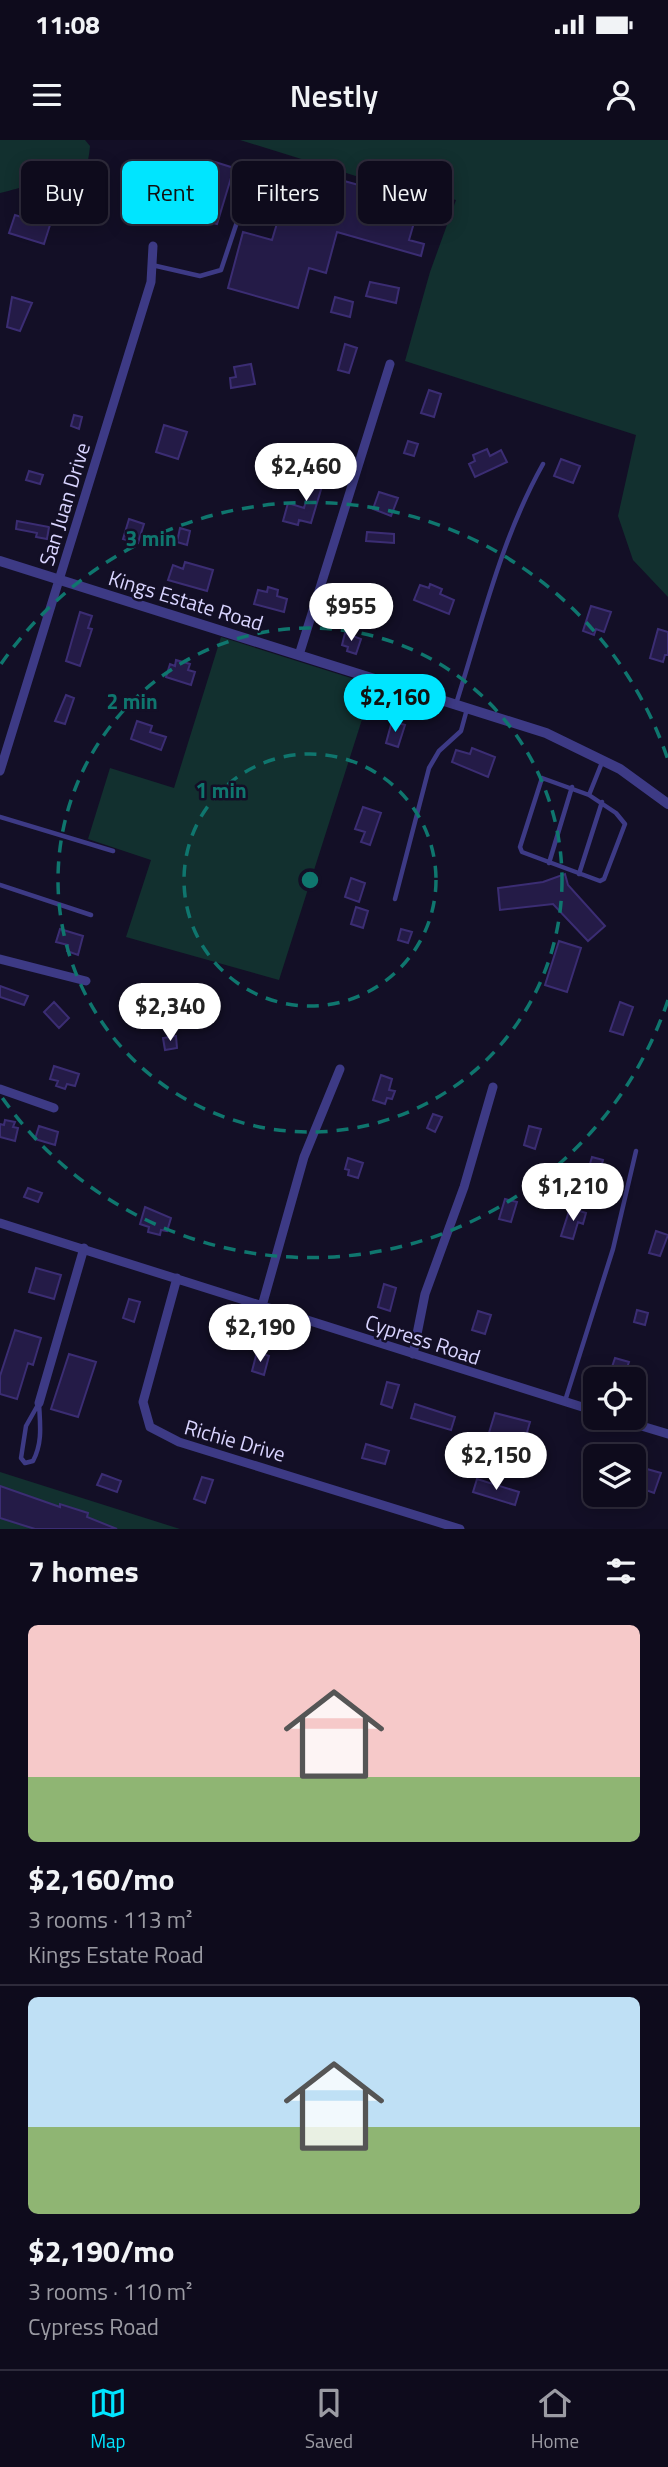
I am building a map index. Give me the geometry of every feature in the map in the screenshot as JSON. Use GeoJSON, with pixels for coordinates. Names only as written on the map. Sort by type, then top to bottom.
{"type":"FeatureCollection","features":[{"type":"Feature","properties":{"kind":"street","name":"San Juan Drive"},"geometry":{"type":"LineString","coordinates":[[0,771],[151,282],[153,246]]}},
{"type":"Feature","properties":{"kind":"street"},"geometry":{"type":"LineString","coordinates":[[299,655],[346,497],[390,364]]}},
{"type":"Feature","properties":{"kind":"street","name":"Kings Estate Road"},"geometry":{"type":"LineString","coordinates":[[0,561],[546,733],[603,760],[668,804]]}},
{"type":"Feature","properties":{"kind":"street"},"geometry":{"type":"LineString","coordinates":[[0,959],[86,981]]}},
{"type":"Feature","properties":{"kind":"street"},"geometry":{"type":"LineString","coordinates":[[262,1306],[304,1157],[340,1069]]}},
{"type":"Feature","properties":{"kind":"street"},"geometry":{"type":"LineString","coordinates":[[413,1354],[433,1269],[464,1187],[493,1087]]}},
{"type":"Feature","properties":{"kind":"street"},"geometry":{"type":"LineString","coordinates":[[0,1089],[54,1108]]}},
{"type":"Feature","properties":{"kind":"street","name":"Cypress Road"},"geometry":{"type":"LineString","coordinates":[[0,1223],[583,1407]]}},
{"type":"Feature","properties":{"kind":"street"},"geometry":{"type":"LineString","coordinates":[[39,1403],[84,1248]]}},
{"type":"Feature","properties":{"kind":"street","name":"Richie Drive"},"geometry":{"type":"LineString","coordinates":[[177,1278],[143,1402],[150,1427],[179,1443],[460,1529]]}},
{"type":"Feature","properties":{"kind":"street"},"geometry":{"type":"LineString","coordinates":[[646,1427],[668,1434]]}},
{"type":"Feature","properties":{"kind":"lane"},"geometry":{"type":"LineString","coordinates":[[152,265],[200,276],[221,270],[236,224]]}},
{"type":"Feature","properties":{"kind":"lane"},"geometry":{"type":"LineString","coordinates":[[395,899],[429,768],[439,751],[461,731],[462,707],[489,589],[528,490],[543,464]]}},
{"type":"Feature","properties":{"kind":"lane"},"geometry":{"type":"LineString","coordinates":[[589,795],[603,760]]}},
{"type":"Feature","properties":{"kind":"lane"},"geometry":{"type":"LineString","coordinates":[[544,778],[589,795],[622,818],[626,828],[604,879],[600,881],[527,855],[520,847],[540,781],[544,778]]}},
{"type":"Feature","properties":{"kind":"lane"},"geometry":{"type":"LineString","coordinates":[[548,863],[572,788]]}},
{"type":"Feature","properties":{"kind":"lane"},"geometry":{"type":"LineString","coordinates":[[579,874],[602,802]]}},
{"type":"Feature","properties":{"kind":"lane"},"geometry":{"type":"LineString","coordinates":[[0,817],[113,851]]}},
{"type":"Feature","properties":{"kind":"lane"},"geometry":{"type":"LineString","coordinates":[[0,885],[91,915]]}},
{"type":"Feature","properties":{"kind":"lane"},"geometry":{"type":"LineString","coordinates":[[565,1402],[613,1249],[636,1152]]}},
{"type":"Feature","properties":{"kind":"lane"},"geometry":{"type":"LineString","coordinates":[[39,1403],[41,1436],[38,1451],[33,1461],[25,1463],[21,1458],[26,1426],[39,1403]]}},
{"type":"Feature","properties":{"kind":"green space"},"geometry":{"type":"Polygon","coordinates":[[[0,140],[85,140],[90,146],[88,161],[21,161],[21,188],[0,193],[0,140]]]}},
{"type":"Feature","properties":{"kind":"green space"},"geometry":{"type":"Polygon","coordinates":[[[240,140],[668,140],[668,597],[633,560],[618,516],[636,435],[405,361],[430,272],[447,224],[452,224],[452,211],[456,200],[452,199],[452,161],[358,161],[358,177],[344,172],[344,161],[308,161],[240,140]]]}},
{"type":"Feature","properties":{"kind":"green space"},"geometry":{"type":"Polygon","coordinates":[[[221,637],[373,685],[279,980],[126,937],[151,860],[88,839],[110,768],[174,788],[221,637]]]}},
{"type":"Feature","properties":{"kind":"green space"},"geometry":{"type":"Polygon","coordinates":[[[0,1472],[180,1529],[0,1529],[0,1472]]]}},
{"type":"Feature","properties":{"kind":"building"},"geometry":{"type":"Polygon","coordinates":[[[218,163],[232,167],[218,221],[218,163]]]}},
{"type":"Feature","properties":{"kind":"building"},"geometry":{"type":"Polygon","coordinates":[[[344,181],[358,185],[358,224],[414,224],[409,240],[424,244],[421,256],[337,232],[326,273],[309,268],[298,308],[228,288],[243,232],[272,240],[277,224],[344,224],[344,181]]]}},
{"type":"Feature","properties":{"kind":"building"},"geometry":{"type":"Polygon","coordinates":[[[15,215],[21,217],[21,224],[50,224],[44,244],[9,233],[15,215]]]}},
{"type":"Feature","properties":{"kind":"building"},"geometry":{"type":"Polygon","coordinates":[[[370,282],[399,288],[396,303],[366,296],[370,282]]]}},
{"type":"Feature","properties":{"kind":"building"},"geometry":{"type":"Polygon","coordinates":[[[12,297],[32,303],[20,331],[7,327],[12,297]]]}},
{"type":"Feature","properties":{"kind":"building"},"geometry":{"type":"Polygon","coordinates":[[[335,297],[353,302],[350,317],[331,312],[335,297]]]}},
{"type":"Feature","properties":{"kind":"building"},"geometry":{"type":"Polygon","coordinates":[[[345,344],[357,348],[349,373],[338,370],[345,344]]]}},
{"type":"Feature","properties":{"kind":"building"},"geometry":{"type":"Polygon","coordinates":[[[251,364],[255,384],[231,388],[230,378],[236,377],[234,367],[251,364]]]}},
{"type":"Feature","properties":{"kind":"building"},"geometry":{"type":"Polygon","coordinates":[[[429,390],[441,394],[434,417],[421,413],[429,390]]]}},
{"type":"Feature","properties":{"kind":"building"},"geometry":{"type":"Polygon","coordinates":[[[74,415],[82,417],[79,429],[71,426],[74,415]]]}},
{"type":"Feature","properties":{"kind":"building"},"geometry":{"type":"Polygon","coordinates":[[[164,425],[187,432],[178,459],[156,452],[164,425]]]}},
{"type":"Feature","properties":{"kind":"building"},"geometry":{"type":"Polygon","coordinates":[[[408,441],[418,444],[414,456],[404,453],[408,441]]]}},
{"type":"Feature","properties":{"kind":"building"},"geometry":{"type":"Polygon","coordinates":[[[487,449],[490,456],[501,450],[507,462],[475,477],[469,464],[475,461],[473,455],[487,449]]]}},
{"type":"Feature","properties":{"kind":"building"},"geometry":{"type":"Polygon","coordinates":[[[561,459],[580,466],[573,483],[554,476],[561,459]]]}},
{"type":"Feature","properties":{"kind":"building"},"geometry":{"type":"Polygon","coordinates":[[[29,471],[43,475],[40,484],[26,480],[29,471]]]}},
{"type":"Feature","properties":{"kind":"building"},"geometry":{"type":"Polygon","coordinates":[[[314,472],[325,476],[311,523],[299,520],[298,525],[283,521],[288,503],[304,508],[314,472]]]}},
{"type":"Feature","properties":{"kind":"building"},"geometry":{"type":"Polygon","coordinates":[[[379,492],[398,498],[391,516],[373,509],[379,492]]]}},
{"type":"Feature","properties":{"kind":"building"},"geometry":{"type":"Polygon","coordinates":[[[129,519],[144,524],[138,543],[123,539],[129,519]]]}},
{"type":"Feature","properties":{"kind":"building"},"geometry":{"type":"Polygon","coordinates":[[[17,521],[49,527],[47,539],[36,537],[37,533],[16,529],[17,521]]]}},
{"type":"Feature","properties":{"kind":"building"},"geometry":{"type":"Polygon","coordinates":[[[180,528],[190,531],[187,545],[177,542],[180,528]]]}},
{"type":"Feature","properties":{"kind":"building"},"geometry":{"type":"Polygon","coordinates":[[[367,532],[394,534],[394,543],[366,541],[367,532]]]}},
{"type":"Feature","properties":{"kind":"building"},"geometry":{"type":"Polygon","coordinates":[[[185,562],[213,570],[207,591],[168,580],[173,565],[183,569],[185,562]]]}},
{"type":"Feature","properties":{"kind":"building"},"geometry":{"type":"Polygon","coordinates":[[[430,584],[442,589],[440,594],[454,600],[449,614],[414,600],[420,585],[429,588],[430,584]]]}},
{"type":"Feature","properties":{"kind":"building"},"geometry":{"type":"Polygon","coordinates":[[[268,587],[278,590],[277,596],[287,599],[284,612],[254,604],[258,590],[267,592],[268,587]]]}},
{"type":"Feature","properties":{"kind":"building"},"geometry":{"type":"Polygon","coordinates":[[[349,593],[377,601],[372,615],[345,606],[349,593]]]}},
{"type":"Feature","properties":{"kind":"building"},"geometry":{"type":"Polygon","coordinates":[[[591,606],[611,612],[604,632],[596,629],[594,635],[583,631],[591,606]]]}},
{"type":"Feature","properties":{"kind":"building"},"geometry":{"type":"Polygon","coordinates":[[[80,612],[92,616],[88,628],[92,629],[80,666],[66,661],[80,612]]]}},
{"type":"Feature","properties":{"kind":"building"},"geometry":{"type":"Polygon","coordinates":[[[658,629],[668,632],[668,655],[665,655],[663,662],[650,658],[658,629]]]}},
{"type":"Feature","properties":{"kind":"building"},"geometry":{"type":"Polygon","coordinates":[[[345,633],[361,639],[356,654],[347,651],[348,647],[342,645],[345,633]]]}},
{"type":"Feature","properties":{"kind":"building"},"geometry":{"type":"Polygon","coordinates":[[[176,660],[190,664],[188,670],[195,672],[191,685],[166,677],[170,664],[175,666],[176,660]]]}},
{"type":"Feature","properties":{"kind":"building"},"geometry":{"type":"Polygon","coordinates":[[[66,695],[74,698],[65,724],[55,721],[66,695]]]}},
{"type":"Feature","properties":{"kind":"building"},"geometry":{"type":"Polygon","coordinates":[[[137,721],[152,726],[150,732],[166,737],[161,750],[131,739],[137,721]]]}},
{"type":"Feature","properties":{"kind":"building"},"geometry":{"type":"Polygon","coordinates":[[[392,721],[405,725],[398,747],[386,743],[392,721]]]}},
{"type":"Feature","properties":{"kind":"building"},"geometry":{"type":"Polygon","coordinates":[[[472,748],[495,757],[488,777],[452,762],[456,750],[470,754],[472,748]]]}},
{"type":"Feature","properties":{"kind":"building"},"geometry":{"type":"Polygon","coordinates":[[[363,807],[381,813],[370,845],[361,842],[365,832],[355,829],[363,807]]]}},
{"type":"Feature","properties":{"kind":"building"},"geometry":{"type":"Polygon","coordinates":[[[565,874],[568,885],[605,926],[588,941],[553,904],[500,910],[498,888],[543,882],[565,874]]]}},
{"type":"Feature","properties":{"kind":"building"},"geometry":{"type":"Polygon","coordinates":[[[351,878],[365,883],[359,902],[345,897],[351,878]]]}},
{"type":"Feature","properties":{"kind":"building"},"geometry":{"type":"Polygon","coordinates":[[[356,907],[368,911],[363,928],[351,924],[356,907]]]}},
{"type":"Feature","properties":{"kind":"building"},"geometry":{"type":"Polygon","coordinates":[[[60,929],[83,936],[78,955],[67,951],[68,945],[56,942],[60,929]]]}},
{"type":"Feature","properties":{"kind":"building"},"geometry":{"type":"Polygon","coordinates":[[[401,929],[412,932],[408,943],[398,940],[401,929]]]}},
{"type":"Feature","properties":{"kind":"building"},"geometry":{"type":"Polygon","coordinates":[[[559,941],[581,948],[567,992],[545,985],[559,941]]]}},
{"type":"Feature","properties":{"kind":"building"},"geometry":{"type":"Polygon","coordinates":[[[0,986],[28,996],[24,1005],[0,997],[0,986]]]}},
{"type":"Feature","properties":{"kind":"building"},"geometry":{"type":"Polygon","coordinates":[[[54,1002],[69,1018],[59,1028],[44,1012],[54,1002]]]}},
{"type":"Feature","properties":{"kind":"building"},"geometry":{"type":"Polygon","coordinates":[[[620,1002],[633,1007],[623,1035],[610,1031],[620,1002]]]}},
{"type":"Feature","properties":{"kind":"building"},"geometry":{"type":"Polygon","coordinates":[[[176,1036],[177,1048],[165,1050],[163,1038],[176,1036]]]}},
{"type":"Feature","properties":{"kind":"building"},"geometry":{"type":"Polygon","coordinates":[[[54,1066],[79,1074],[75,1086],[67,1084],[65,1089],[56,1086],[58,1081],[50,1079],[54,1066]]]}},
{"type":"Feature","properties":{"kind":"building"},"geometry":{"type":"Polygon","coordinates":[[[381,1075],[392,1079],[389,1090],[395,1091],[392,1099],[387,1098],[385,1104],[373,1100],[381,1075]]]}},
{"type":"Feature","properties":{"kind":"building"},"geometry":{"type":"Polygon","coordinates":[[[433,1114],[442,1117],[435,1132],[427,1128],[433,1114]]]}},
{"type":"Feature","properties":{"kind":"building"},"geometry":{"type":"Polygon","coordinates":[[[5,1120],[15,1122],[13,1127],[18,1128],[15,1141],[0,1137],[0,1124],[4,1125],[5,1120]]]}},
{"type":"Feature","properties":{"kind":"building"},"geometry":{"type":"Polygon","coordinates":[[[39,1126],[58,1132],[55,1145],[35,1139],[39,1126]]]}},
{"type":"Feature","properties":{"kind":"building"},"geometry":{"type":"Polygon","coordinates":[[[529,1126],[541,1129],[535,1149],[524,1145],[529,1126]]]}},
{"type":"Feature","properties":{"kind":"building"},"geometry":{"type":"Polygon","coordinates":[[[592,1157],[603,1160],[600,1170],[589,1167],[592,1157]]]}},
{"type":"Feature","properties":{"kind":"building"},"geometry":{"type":"Polygon","coordinates":[[[348,1158],[363,1163],[358,1178],[348,1175],[349,1170],[345,1169],[348,1158]]]}},
{"type":"Feature","properties":{"kind":"building"},"geometry":{"type":"Polygon","coordinates":[[[28,1188],[42,1193],[38,1202],[24,1197],[28,1188]]]}},
{"type":"Feature","properties":{"kind":"building"},"geometry":{"type":"Polygon","coordinates":[[[505,1199],[517,1202],[511,1222],[499,1219],[505,1199]]]}},
{"type":"Feature","properties":{"kind":"building"},"geometry":{"type":"Polygon","coordinates":[[[145,1207],[171,1218],[167,1231],[161,1230],[160,1235],[148,1232],[149,1227],[140,1224],[145,1207]]]}},
{"type":"Feature","properties":{"kind":"building"},"geometry":{"type":"Polygon","coordinates":[[[570,1208],[586,1213],[583,1224],[578,1222],[573,1239],[561,1236],[570,1208]]]}},
{"type":"Feature","properties":{"kind":"building"},"geometry":{"type":"Polygon","coordinates":[[[656,1231],[668,1235],[660,1256],[649,1253],[656,1231]]]}},
{"type":"Feature","properties":{"kind":"building"},"geometry":{"type":"Polygon","coordinates":[[[36,1268],[61,1275],[54,1299],[29,1292],[36,1268]]]}},
{"type":"Feature","properties":{"kind":"building"},"geometry":{"type":"Polygon","coordinates":[[[384,1284],[396,1288],[390,1311],[378,1307],[384,1284]]]}},
{"type":"Feature","properties":{"kind":"building"},"geometry":{"type":"Polygon","coordinates":[[[129,1299],[140,1302],[134,1322],[123,1318],[129,1299]]]}},
{"type":"Feature","properties":{"kind":"building"},"geometry":{"type":"Polygon","coordinates":[[[637,1310],[648,1313],[645,1325],[634,1322],[637,1310]]]}},
{"type":"Feature","properties":{"kind":"building"},"geometry":{"type":"Polygon","coordinates":[[[478,1311],[491,1315],[485,1334],[472,1330],[478,1311]]]}},
{"type":"Feature","properties":{"kind":"building"},"geometry":{"type":"Polygon","coordinates":[[[15,1330],[41,1338],[33,1365],[28,1363],[17,1399],[0,1394],[0,1376],[15,1330]]]}},
{"type":"Feature","properties":{"kind":"building"},"geometry":{"type":"Polygon","coordinates":[[[257,1352],[269,1356],[264,1375],[252,1371],[257,1352]]]}},
{"type":"Feature","properties":{"kind":"building"},"geometry":{"type":"Polygon","coordinates":[[[69,1354],[96,1362],[78,1417],[51,1409],[69,1354]]]}},
{"type":"Feature","properties":{"kind":"building"},"geometry":{"type":"Polygon","coordinates":[[[615,1358],[629,1362],[627,1367],[612,1367],[615,1358]]]}},
{"type":"Feature","properties":{"kind":"building"},"geometry":{"type":"Polygon","coordinates":[[[387,1382],[399,1385],[392,1408],[381,1404],[387,1382]]]}},
{"type":"Feature","properties":{"kind":"building"},"geometry":{"type":"Polygon","coordinates":[[[415,1404],[455,1417],[451,1430],[411,1418],[415,1404]]]}},
{"type":"Feature","properties":{"kind":"building"},"geometry":{"type":"Polygon","coordinates":[[[495,1413],[530,1422],[523,1446],[488,1436],[495,1413]]]}},
{"type":"Feature","properties":{"kind":"building"},"geometry":{"type":"Polygon","coordinates":[[[366,1444],[389,1451],[385,1464],[362,1458],[366,1444]]]}},
{"type":"Feature","properties":{"kind":"building"},"geometry":{"type":"Polygon","coordinates":[[[647,1469],[661,1473],[654,1493],[646,1490],[647,1469]]]}},
{"type":"Feature","properties":{"kind":"building"},"geometry":{"type":"Polygon","coordinates":[[[102,1474],[121,1481],[117,1492],[97,1485],[102,1474]]]}},
{"type":"Feature","properties":{"kind":"building"},"geometry":{"type":"Polygon","coordinates":[[[202,1477],[213,1480],[205,1503],[194,1499],[202,1477]]]}},
{"type":"Feature","properties":{"kind":"building"},"geometry":{"type":"Polygon","coordinates":[[[477,1479],[519,1492],[515,1505],[473,1492],[477,1479]]]}},
{"type":"Feature","properties":{"kind":"building"},"geometry":{"type":"Polygon","coordinates":[[[0,1486],[60,1507],[60,1504],[88,1513],[87,1517],[117,1529],[35,1529],[0,1518],[0,1486]]]}}]}
